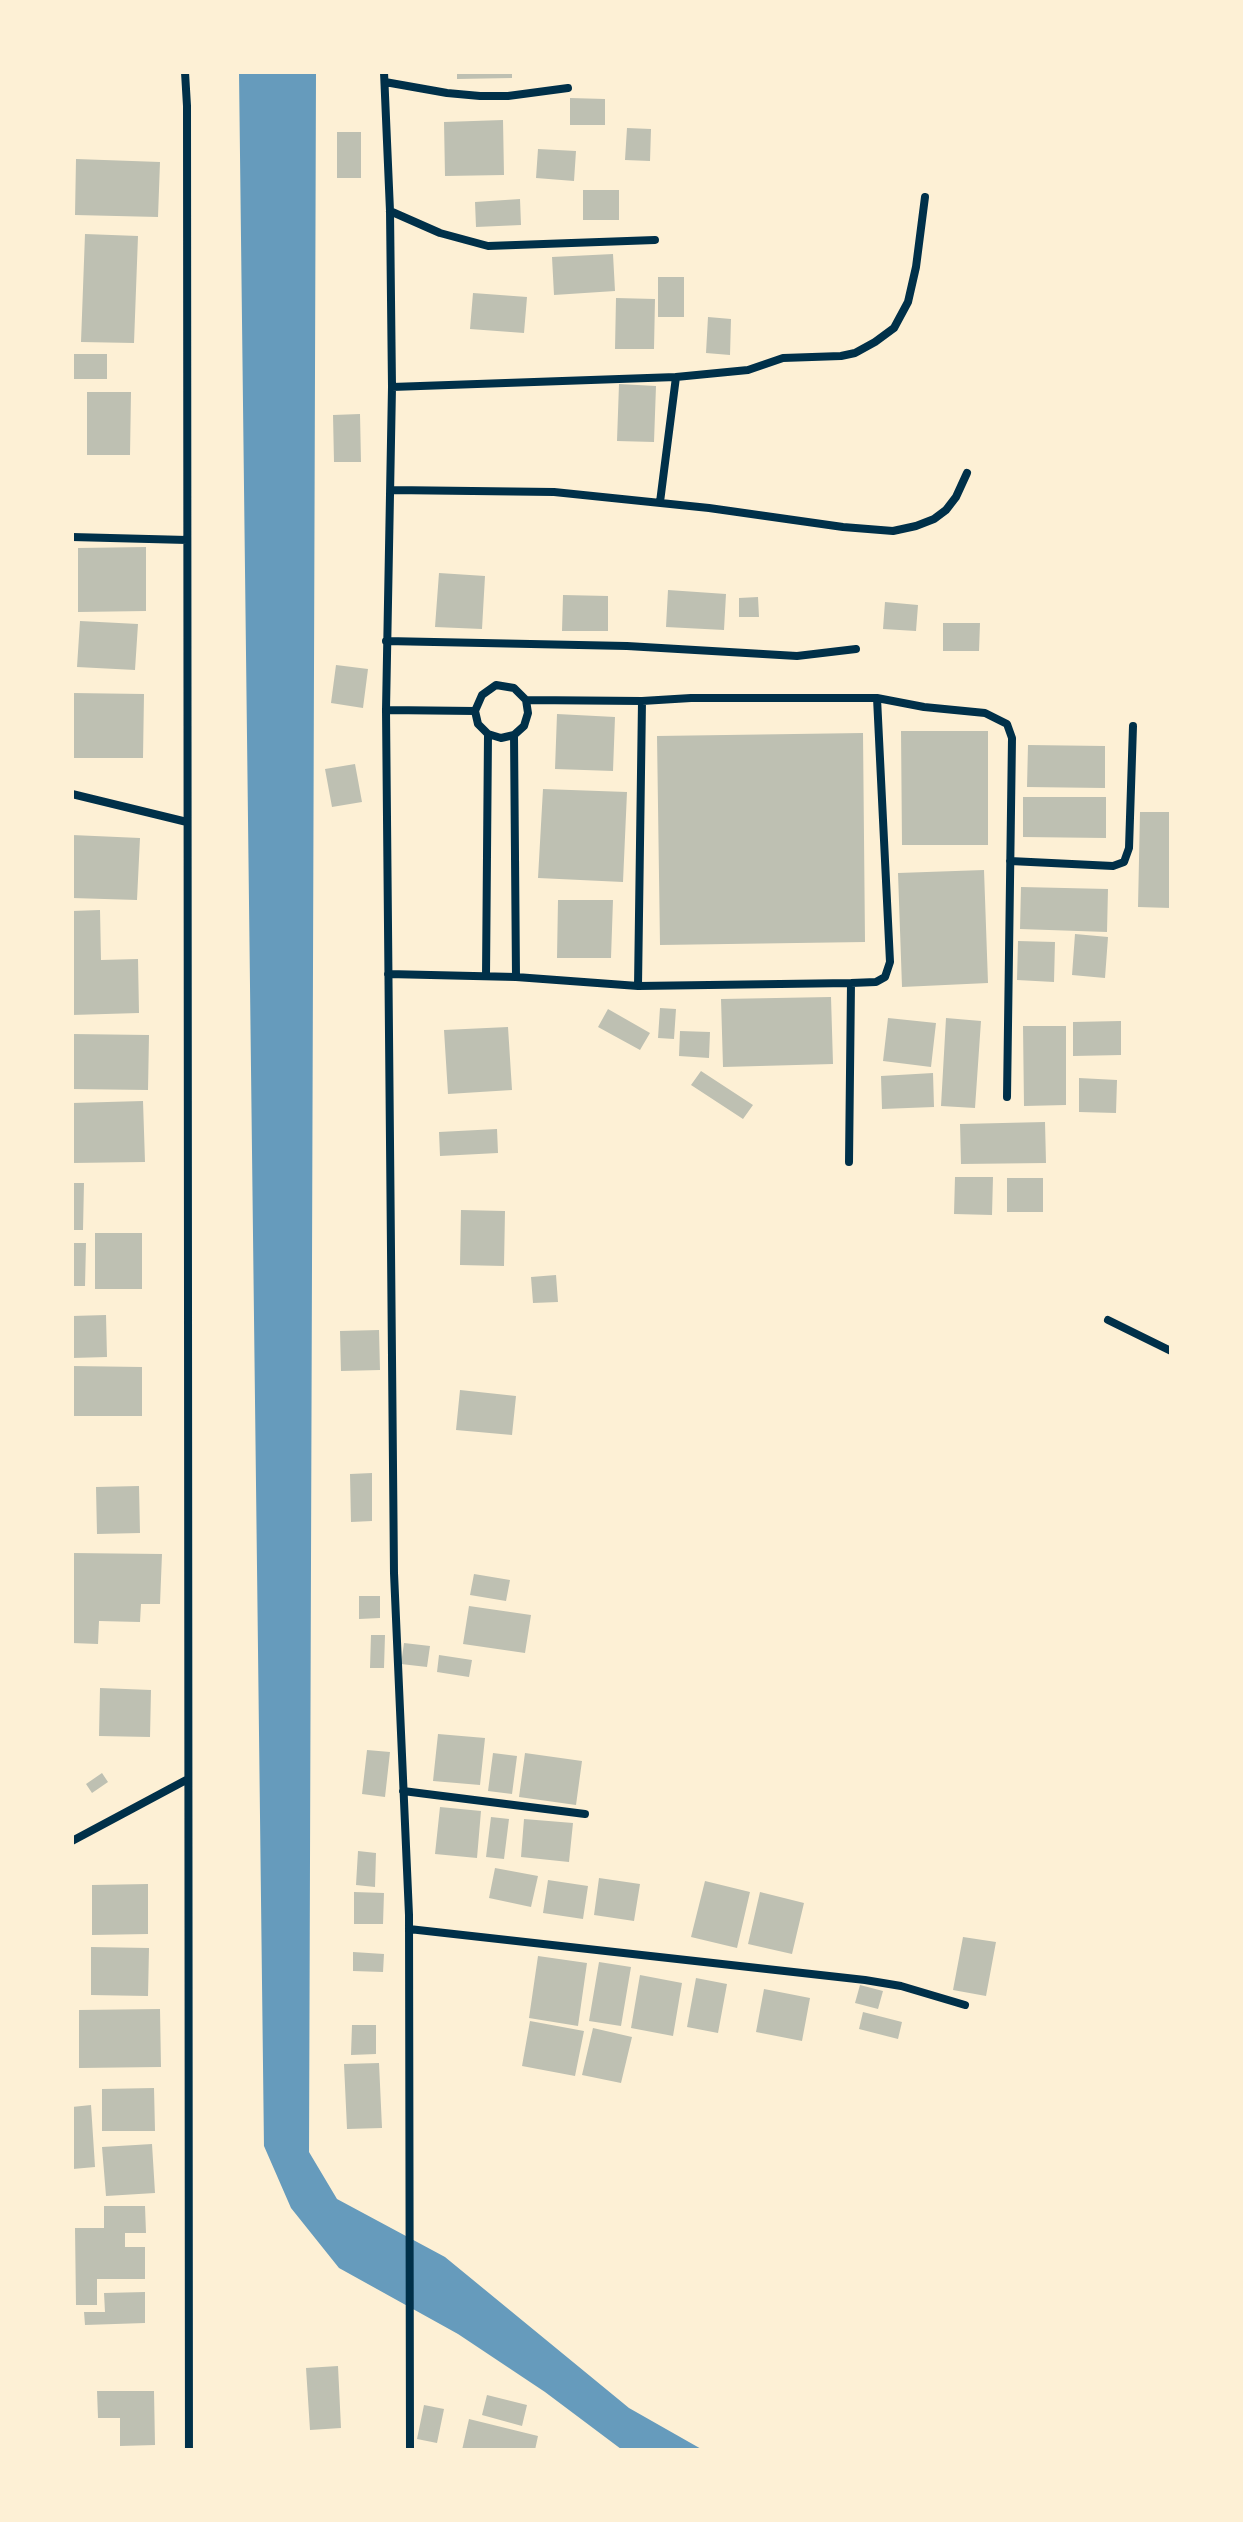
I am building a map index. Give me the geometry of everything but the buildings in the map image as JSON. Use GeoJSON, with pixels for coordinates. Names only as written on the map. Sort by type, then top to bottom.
{"type":"FeatureCollection","features":[{"type":"Feature","properties":{"kind":"street"},"geometry":{"type":"LineString","coordinates":[[185,72],[189,2450]]}},
{"type":"Feature","properties":{"kind":"street"},"geometry":{"type":"LineString","coordinates":[[410,2450],[409,1929],[394,1573],[386,710],[392,387],[385,77],[447,93],[480,96],[508,96],[568,88]]}},
{"type":"Feature","properties":{"kind":"street"},"geometry":{"type":"LineString","coordinates":[[392,387],[676,377],[748,370],[783,358],[855,353],[894,328],[908,302],[925,197]]}},
{"type":"Feature","properties":{"kind":"street"},"geometry":{"type":"LineString","coordinates":[[390,211],[440,233],[488,246],[655,240]]}},
{"type":"Feature","properties":{"kind":"street"},"geometry":{"type":"LineString","coordinates":[[660,502],[676,377]]}},
{"type":"Feature","properties":{"kind":"street"},"geometry":{"type":"LineString","coordinates":[[391,490],[554,492],[893,531],[934,519],[946,510],[967,473]]}},
{"type":"Feature","properties":{"kind":"street"},"geometry":{"type":"LineString","coordinates":[[72,537],[187,540]]}},
{"type":"Feature","properties":{"kind":"street"},"geometry":{"type":"LineString","coordinates":[[386,641],[627,646],[797,656],[856,649]]}},
{"type":"Feature","properties":{"kind":"street"},"geometry":{"type":"LineString","coordinates":[[496,685],[514,688],[526,700],[528,713],[524,726],[514,735],[501,738],[488,734],[478,724],[475,711],[482,695],[496,685]]}},
{"type":"Feature","properties":{"kind":"street"},"geometry":{"type":"LineString","coordinates":[[388,974],[516,977],[638,986],[881,980],[887,974],[890,962],[877,698]]}},
{"type":"Feature","properties":{"kind":"street"},"geometry":{"type":"LineString","coordinates":[[526,700],[877,698],[924,707],[985,713],[1007,724],[1012,738],[1007,1097]]}},
{"type":"Feature","properties":{"kind":"street"},"geometry":{"type":"LineString","coordinates":[[638,986],[642,701]]}},
{"type":"Feature","properties":{"kind":"street"},"geometry":{"type":"LineString","coordinates":[[386,710],[475,711]]}},
{"type":"Feature","properties":{"kind":"street"},"geometry":{"type":"LineString","coordinates":[[1010,861],[1113,866],[1124,862],[1129,848],[1133,726]]}},
{"type":"Feature","properties":{"kind":"street"},"geometry":{"type":"LineString","coordinates":[[486,976],[488,734]]}},
{"type":"Feature","properties":{"kind":"street"},"geometry":{"type":"LineString","coordinates":[[514,735],[516,977]]}},
{"type":"Feature","properties":{"kind":"street"},"geometry":{"type":"LineString","coordinates":[[72,794],[187,822]]}},
{"type":"Feature","properties":{"kind":"street"},"geometry":{"type":"LineString","coordinates":[[849,1162],[851,983]]}},
{"type":"Feature","properties":{"kind":"street"},"geometry":{"type":"LineString","coordinates":[[1108,1320],[1171,1351]]}},
{"type":"Feature","properties":{"kind":"street"},"geometry":{"type":"LineString","coordinates":[[72,1841],[188,1779]]}},
{"type":"Feature","properties":{"kind":"street"},"geometry":{"type":"LineString","coordinates":[[403,1791],[585,1814]]}},
{"type":"Feature","properties":{"kind":"street"},"geometry":{"type":"LineString","coordinates":[[409,1929],[865,1980],[901,1986],[965,2005]]}},
{"type":"Feature","properties":{"kind":"water"},"geometry":{"type":"Polygon","coordinates":[[[239,72],[316,72],[309,2152],[337,2199],[445,2257],[629,2408],[703,2450],[621,2449],[545,2392],[458,2334],[339,2268],[291,2208],[264,2146],[239,72]]]}}]}
